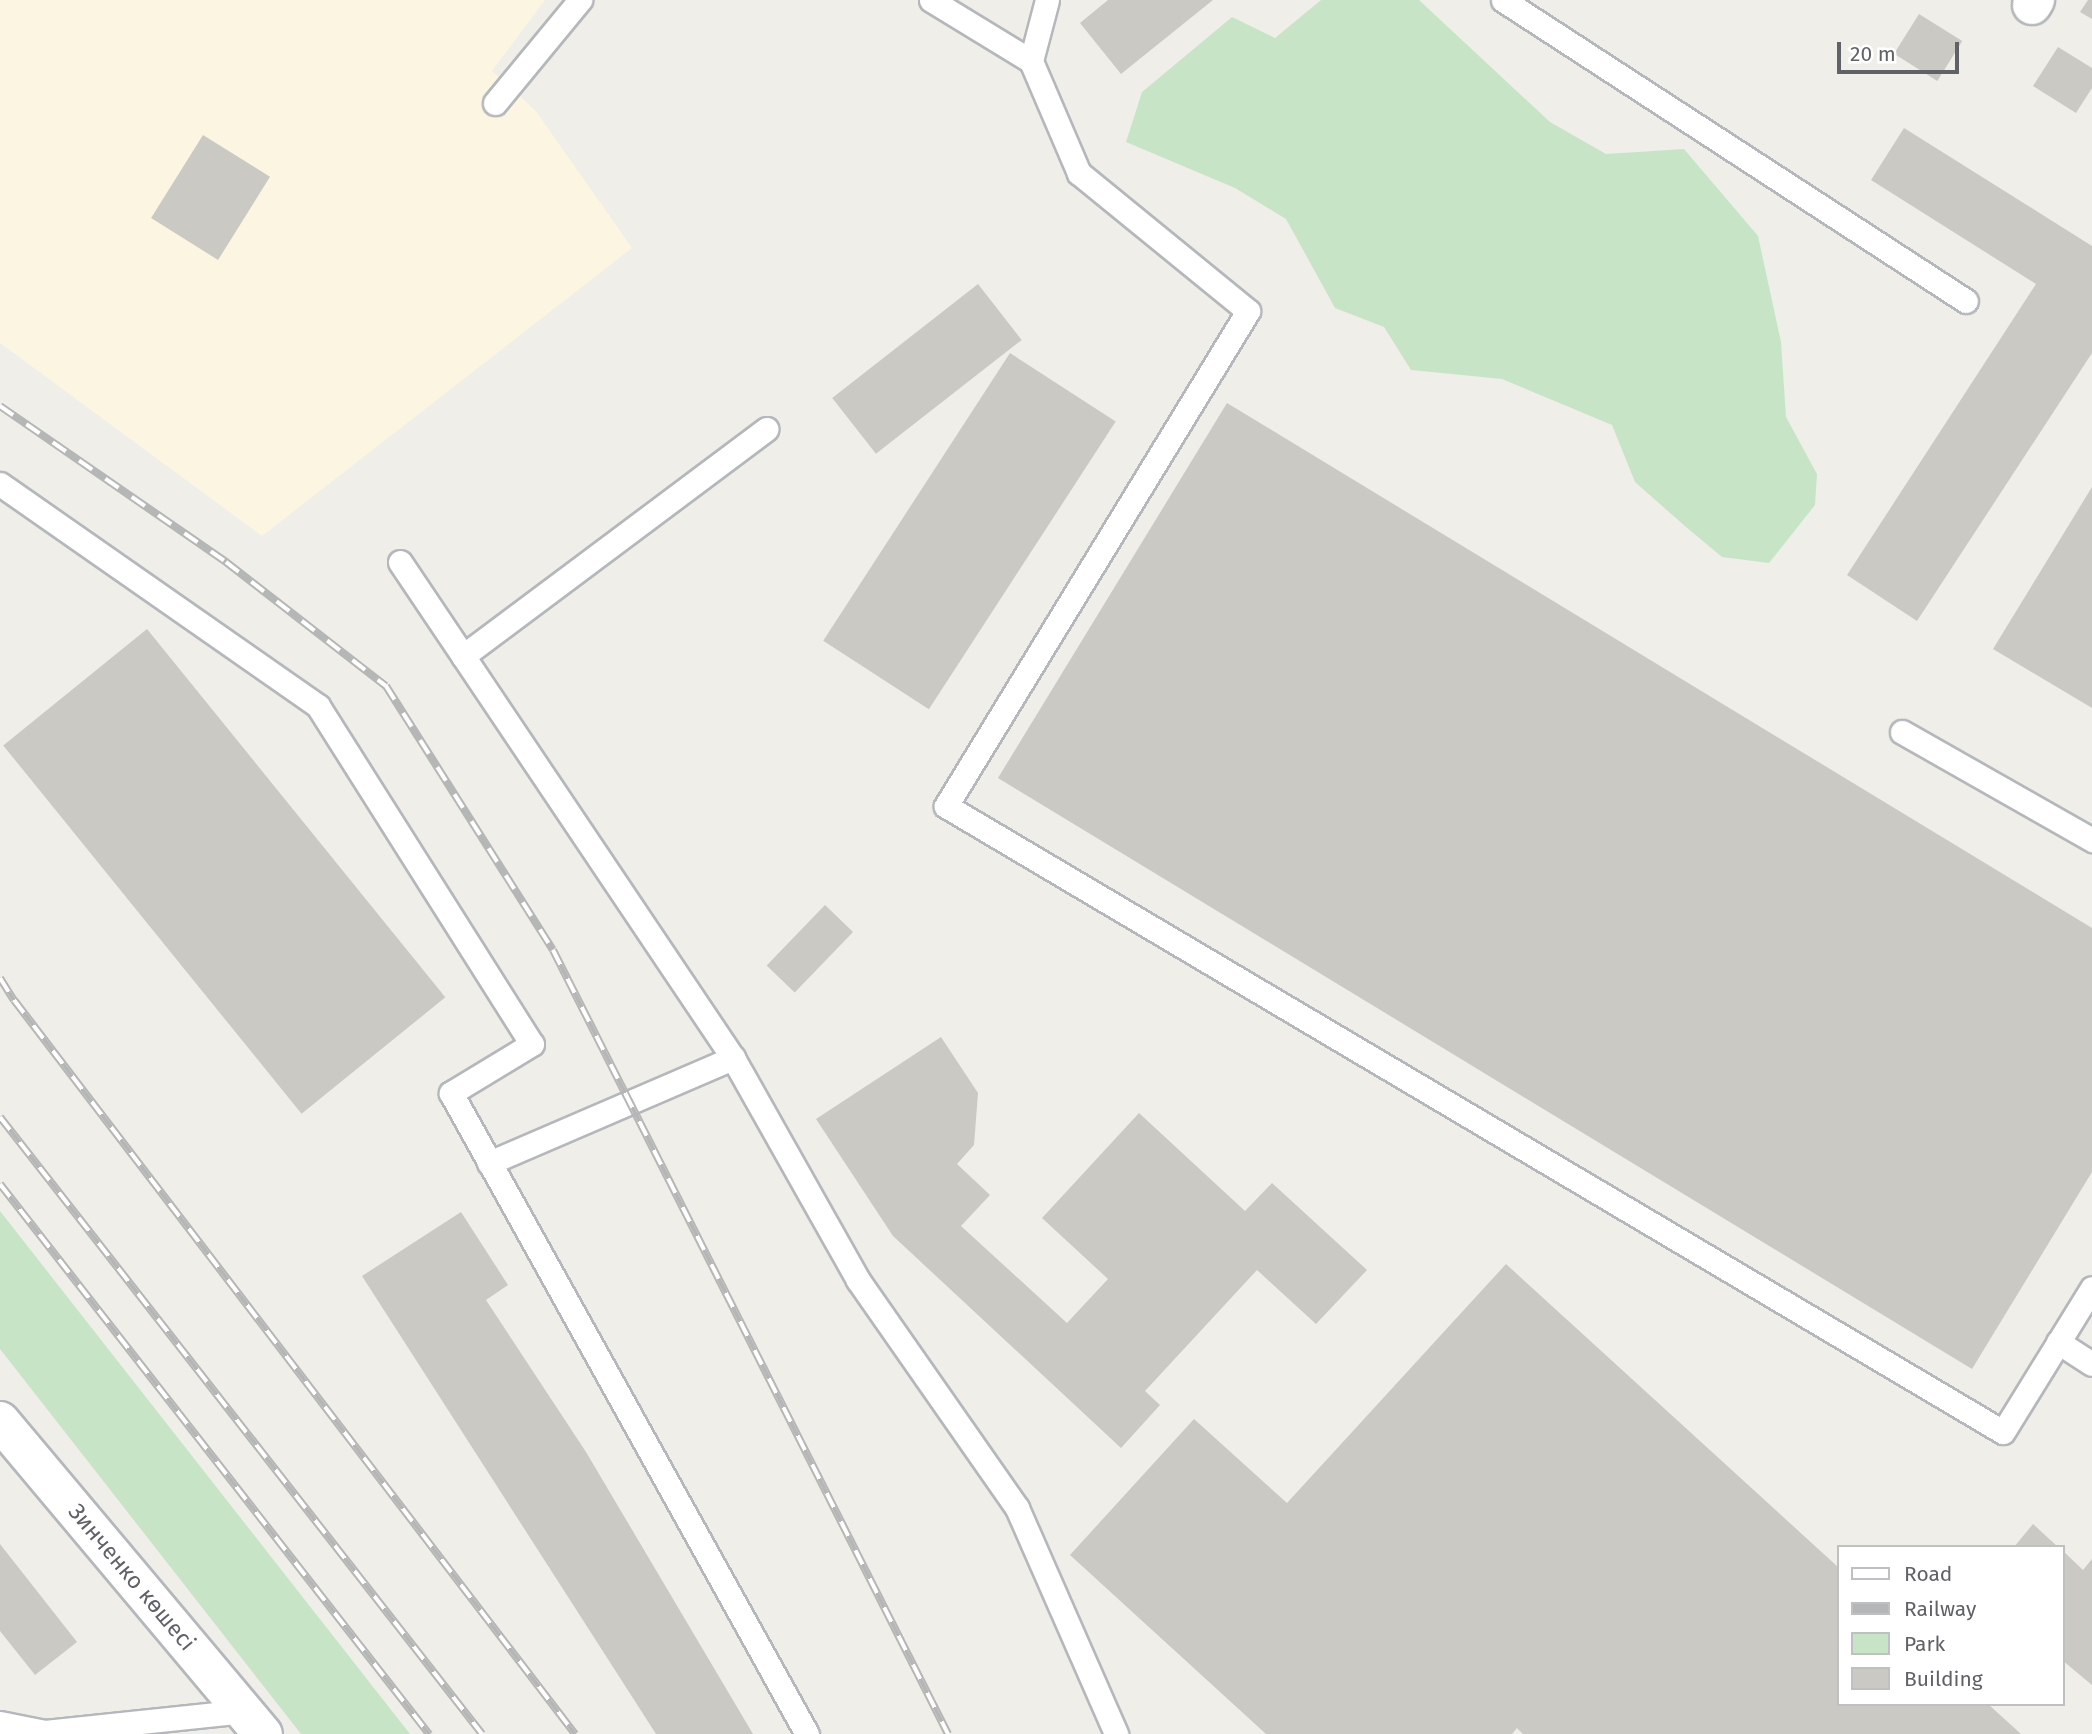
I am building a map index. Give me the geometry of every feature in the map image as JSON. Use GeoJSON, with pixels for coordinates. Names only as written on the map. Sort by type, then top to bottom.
{"type":"FeatureCollection","features":[{"type":"Feature","properties":{"kind":"street","name":"Зинченко көшесі"},"geometry":{"type":"LineString","coordinates":[[0,1421],[254,1723]]}},
{"type":"Feature","properties":{"kind":"lane"},"geometry":{"type":"LineString","coordinates":[[495,103],[580,0]]}},
{"type":"Feature","properties":{"kind":"lane"},"geometry":{"type":"LineString","coordinates":[[931,0],[1031,61],[1079,173],[1248,311],[946,806],[2003,1432],[2092,1288]]}},
{"type":"Feature","properties":{"kind":"lane"},"geometry":{"type":"LineString","coordinates":[[1031,61],[1047,0]]}},
{"type":"Feature","properties":{"kind":"lane"},"geometry":{"type":"LineString","coordinates":[[1503,0],[1966,301]]}},
{"type":"Feature","properties":{"kind":"lane"},"geometry":{"type":"LineString","coordinates":[[463,656],[766,429]]}},
{"type":"Feature","properties":{"kind":"lane"},"geometry":{"type":"LineString","coordinates":[[0,484],[318,706],[532,1044],[451,1093],[807,1734]]}},
{"type":"Feature","properties":{"kind":"lane"},"geometry":{"type":"LineString","coordinates":[[400,562],[733,1058],[858,1280],[1017,1508],[1116,1734]]}},
{"type":"Feature","properties":{"kind":"lane"},"geometry":{"type":"LineString","coordinates":[[1902,732],[2092,840]]}},
{"type":"Feature","properties":{"kind":"lane"},"geometry":{"type":"LineString","coordinates":[[489,1163],[733,1058]]}},
{"type":"Feature","properties":{"kind":"lane"},"geometry":{"type":"LineString","coordinates":[[2059,1342],[2092,1364]]}},
{"type":"Feature","properties":{"kind":"lane"},"geometry":{"type":"LineString","coordinates":[[0,1723],[45,1732],[254,1723]]}},
{"type":"Feature","properties":{"kind":"shaded area"},"geometry":{"type":"Polygon","coordinates":[[[0,0],[545,0],[492,71],[535,110],[632,248],[262,536],[0,343],[0,0]]]}},
{"type":"Feature","properties":{"kind":"green space"},"geometry":{"type":"Polygon","coordinates":[[[1321,0],[1419,0],[1550,122],[1606,154],[1684,149],[1758,236],[1781,342],[1786,417],[1817,474],[1815,505],[1769,563],[1722,557],[1686,527],[1635,482],[1612,425],[1502,379],[1411,370],[1384,327],[1335,308],[1286,219],[1235,188],[1126,142],[1142,92],[1232,17],[1275,38],[1321,0]]]}},
{"type":"Feature","properties":{"kind":"green space"},"geometry":{"type":"Polygon","coordinates":[[[0,1211],[410,1734],[301,1734],[0,1349],[0,1211]]]}},
{"type":"Feature","properties":{"kind":"building"},"geometry":{"type":"Polygon","coordinates":[[[1108,0],[1213,0],[1121,74],[1080,23],[1108,0]]]}},
{"type":"Feature","properties":{"kind":"building"},"geometry":{"type":"Polygon","coordinates":[[[2088,0],[2092,0],[2092,19],[2080,12],[2088,0]]]}},
{"type":"Feature","properties":{"kind":"building"},"geometry":{"type":"Polygon","coordinates":[[[1919,14],[1962,41],[1937,81],[1894,54],[1919,14]]]}},
{"type":"Feature","properties":{"kind":"building"},"geometry":{"type":"Polygon","coordinates":[[[2058,47],[2092,68],[2092,88],[2076,113],[2033,86],[2058,47]]]}},
{"type":"Feature","properties":{"kind":"building"},"geometry":{"type":"Polygon","coordinates":[[[1904,128],[2092,246],[2092,353],[1917,621],[1847,575],[2036,284],[1871,180],[1904,128]]]}},
{"type":"Feature","properties":{"kind":"building"},"geometry":{"type":"Polygon","coordinates":[[[203,135],[270,177],[218,260],[151,218],[203,135]]]}},
{"type":"Feature","properties":{"kind":"building"},"geometry":{"type":"Polygon","coordinates":[[[978,284],[1022,340],[876,454],[832,398],[978,284]]]}},
{"type":"Feature","properties":{"kind":"building"},"geometry":{"type":"Polygon","coordinates":[[[1010,353],[1116,422],[929,709],[823,641],[1010,353]]]}},
{"type":"Feature","properties":{"kind":"building"},"geometry":{"type":"Polygon","coordinates":[[[1227,403],[2092,928],[2092,1172],[1972,1369],[998,778],[1227,403]]]}},
{"type":"Feature","properties":{"kind":"building"},"geometry":{"type":"Polygon","coordinates":[[[2092,487],[2092,708],[1993,649],[2092,487]]]}},
{"type":"Feature","properties":{"kind":"building"},"geometry":{"type":"Polygon","coordinates":[[[147,629],[445,997],[302,1114],[3,745],[147,629]]]}},
{"type":"Feature","properties":{"kind":"building"},"geometry":{"type":"Polygon","coordinates":[[[825,905],[853,932],[795,993],[767,965],[825,905]]]}},
{"type":"Feature","properties":{"kind":"building"},"geometry":{"type":"Polygon","coordinates":[[[941,1037],[978,1093],[974,1145],[957,1164],[990,1195],[961,1226],[1067,1323],[1108,1279],[1042,1218],[1139,1113],[1245,1211],[1272,1183],[1367,1270],[1316,1324],[1257,1270],[1145,1391],[1160,1405],[1121,1448],[893,1236],[816,1119],[941,1037]]]}},
{"type":"Feature","properties":{"kind":"building"},"geometry":{"type":"Polygon","coordinates":[[[461,1212],[508,1285],[486,1300],[586,1452],[753,1734],[656,1734],[362,1276],[461,1212]]]}},
{"type":"Feature","properties":{"kind":"building"},"geometry":{"type":"Polygon","coordinates":[[[1506,1264],[1836,1565],[1836,1706],[1990,1706],[2021,1734],[1523,1734],[1517,1728],[1512,1734],[1266,1734],[1070,1555],[1194,1419],[1287,1503],[1506,1264]]]}},
{"type":"Feature","properties":{"kind":"building"},"geometry":{"type":"Polygon","coordinates":[[[2033,1524],[2056,1545],[2016,1545],[2033,1524]]]}},
{"type":"Feature","properties":{"kind":"building"},"geometry":{"type":"Polygon","coordinates":[[[0,1544],[77,1642],[35,1675],[0,1631],[0,1544]]]}},
{"type":"Feature","properties":{"kind":"building"},"geometry":{"type":"Polygon","coordinates":[[[2064,1552],[2083,1570],[2092,1559],[2092,1685],[2064,1662],[2064,1552]]]}},
{"type":"Feature","properties":{"kind":"railway"},"geometry":{"type":"LineString","coordinates":[[0,406],[226,562],[386,686],[553,950],[948,1734]]}},
{"type":"Feature","properties":{"kind":"railway"},"geometry":{"type":"LineString","coordinates":[[0,978],[14,1000],[575,1734]]}},
{"type":"Feature","properties":{"kind":"railway"},"geometry":{"type":"LineString","coordinates":[[0,1117],[482,1734]]}},
{"type":"Feature","properties":{"kind":"railway"},"geometry":{"type":"LineString","coordinates":[[0,1184],[429,1734]]}}]}
